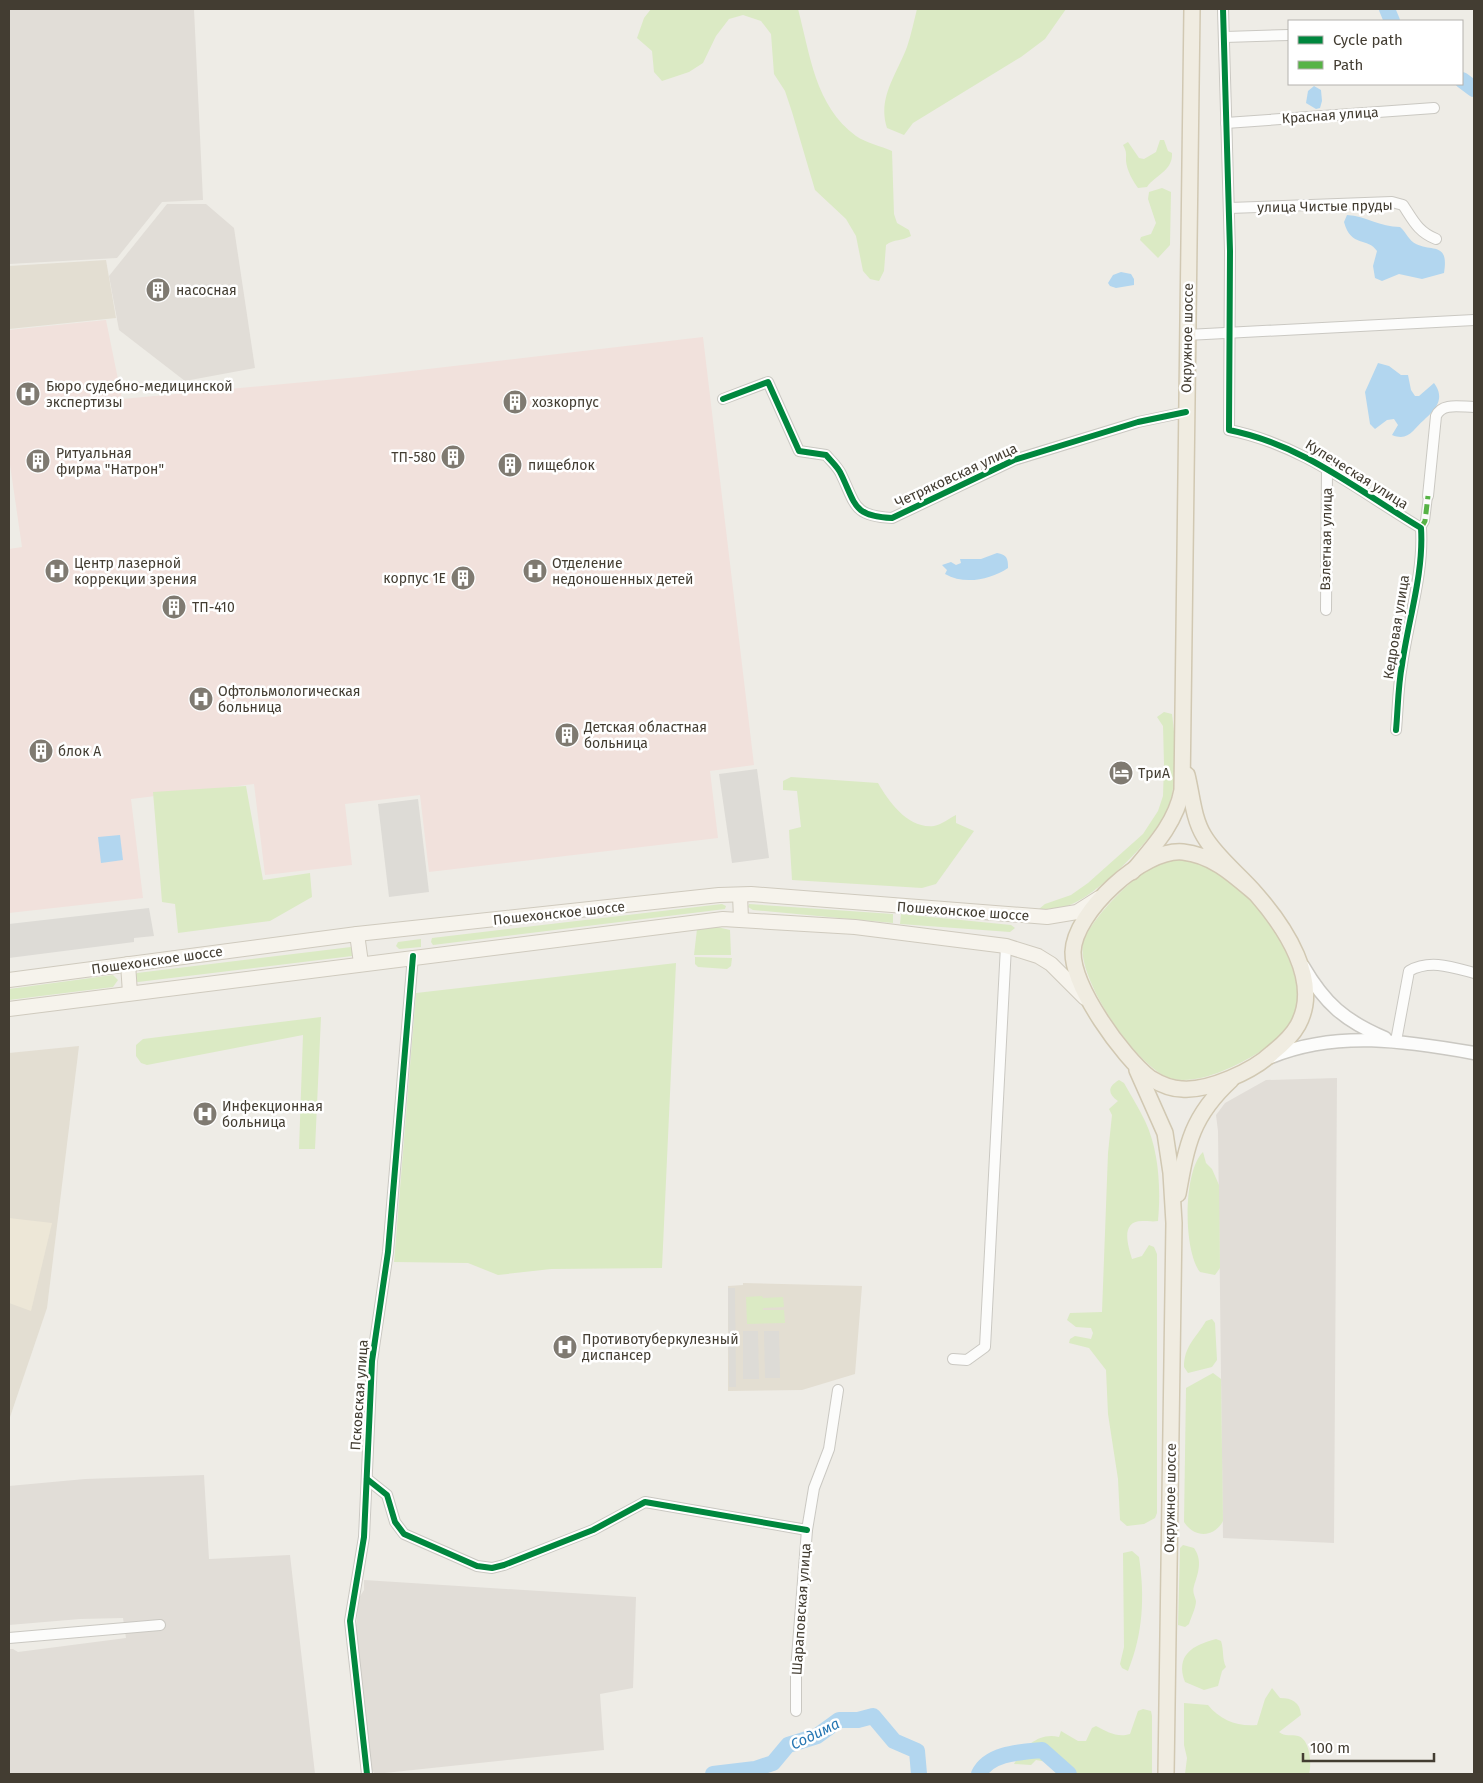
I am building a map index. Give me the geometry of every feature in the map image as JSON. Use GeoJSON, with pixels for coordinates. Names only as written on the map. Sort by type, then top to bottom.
{"type":"FeatureCollection","features":[{"type":"Feature","properties":{"kind":"main road","name":"Окружное шоссе"},"geometry":{"type":"LineString","coordinates":[[1132,872],[1156,842],[1176,810],[1182,790],[1184,758],[1186,412],[1192,9]]}},
{"type":"Feature","properties":{"kind":"main road","name":"Окружное шоссе"},"geometry":{"type":"LineString","coordinates":[[1133,1062],[1153,1079],[1165,1086],[1182,1089],[1201,1087],[1236,1076],[1264,1060],[1290,1037],[1302,1018],[1305,992],[1298,958],[1282,928],[1256,894],[1212,847],[1202,832],[1197,820],[1184,758]]}},
{"type":"Feature","properties":{"kind":"main road","name":"Окружное шоссе"},"geometry":{"type":"LineString","coordinates":[[1166,1774],[1174,1223],[1171,1173],[1165,1133],[1156,1109],[1133,1062],[1096,1011],[1080,980],[1073,951],[1080,930],[1106,893],[1132,872],[1159,854],[1173,852],[1189,853],[1214,861],[1256,894]]}},
{"type":"Feature","properties":{"kind":"main road","name":"Пошехонское шоссе"},"geometry":{"type":"LineString","coordinates":[[9,980],[357,934],[740,895],[1046,917],[1077,912],[1106,893]]}},
{"type":"Feature","properties":{"kind":"main road"},"geometry":{"type":"LineString","coordinates":[[740,895],[741,919]]}},
{"type":"Feature","properties":{"kind":"main road","name":"Пошехонское шоссе"},"geometry":{"type":"LineString","coordinates":[[9,1009],[413,956],[677,924],[741,919],[897,932],[1006,946],[1038,956],[1051,964],[1096,1011]]}},
{"type":"Feature","properties":{"kind":"main road"},"geometry":{"type":"LineString","coordinates":[[357,934],[361,963]]}},
{"type":"Feature","properties":{"kind":"main road"},"geometry":{"type":"LineString","coordinates":[[128,964],[130,993]]}},
{"type":"Feature","properties":{"kind":"main road","name":"Окружное шоссе"},"geometry":{"type":"LineString","coordinates":[[1174,1223],[1184,1161],[1195,1125],[1206,1106],[1236,1076]]}},
{"type":"Feature","properties":{"kind":"street"},"geometry":{"type":"LineString","coordinates":[[1223,9],[1226,37],[1230,332]]}},
{"type":"Feature","properties":{"kind":"street"},"geometry":{"type":"LineString","coordinates":[[1226,37],[1288,34]]}},
{"type":"Feature","properties":{"kind":"street","name":"Красная улица"},"geometry":{"type":"LineString","coordinates":[[1226,123],[1434,108]]}},
{"type":"Feature","properties":{"kind":"street","name":"улица Чистые пруды"},"geometry":{"type":"LineString","coordinates":[[1229,208],[1392,202],[1403,205],[1414,224],[1425,235],[1436,239]]}},
{"type":"Feature","properties":{"kind":"street"},"geometry":{"type":"LineString","coordinates":[[1187,335],[1474,320]]}},
{"type":"Feature","properties":{"kind":"street","name":"Купеческая улица"},"geometry":{"type":"LineString","coordinates":[[1230,332],[1229,430],[1273,441],[1327,468],[1421,528]]}},
{"type":"Feature","properties":{"kind":"street","name":"Четряковская улица"},"geometry":{"type":"LineString","coordinates":[[723,399],[768,382],[798,451],[826,455],[840,472],[855,506],[874,517],[892,518],[1014,460],[1138,422],[1186,412]]}},
{"type":"Feature","properties":{"kind":"street","name":"Кедровая улица"},"geometry":{"type":"LineString","coordinates":[[1396,730],[1402,665],[1422,540],[1421,528],[1425,522],[1436,416],[1442,408],[1474,407]]}},
{"type":"Feature","properties":{"kind":"street","name":"Взлетная улица"},"geometry":{"type":"LineString","coordinates":[[1326,610],[1327,468]]}},
{"type":"Feature","properties":{"kind":"street"},"geometry":{"type":"LineString","coordinates":[[953,1359],[967,1360],[984,1347],[1006,946]]}},
{"type":"Feature","properties":{"kind":"street","name":"Псковская улица"},"geometry":{"type":"LineString","coordinates":[[367,1774],[350,1630],[364,1537],[372,1361],[388,1252],[413,956]]}},
{"type":"Feature","properties":{"kind":"street"},"geometry":{"type":"LineString","coordinates":[[1298,958],[1330,1005],[1360,1028],[1393,1040],[1474,1053]]}},
{"type":"Feature","properties":{"kind":"street"},"geometry":{"type":"LineString","coordinates":[[1393,1040],[1409,971],[1419,965],[1438,964],[1474,973]]}},
{"type":"Feature","properties":{"kind":"street"},"geometry":{"type":"LineString","coordinates":[[1264,1060],[1313,1044],[1393,1040]]}},
{"type":"Feature","properties":{"kind":"street","name":"Шараповская улица"},"geometry":{"type":"LineString","coordinates":[[796,1711],[796,1670],[807,1530],[814,1488],[829,1449],[838,1390]]}},
{"type":"Feature","properties":{"kind":"street"},"geometry":{"type":"LineString","coordinates":[[367,1479],[387,1495],[395,1522],[404,1534],[477,1566],[492,1568],[593,1530],[645,1502],[807,1530]]}},
{"type":"Feature","properties":{"kind":"street"},"geometry":{"type":"LineString","coordinates":[[9,1638],[160,1625]]}},
{"type":"Feature","properties":{"kind":"shaded area"},"geometry":{"type":"Polygon","coordinates":[[[9,9],[194,9],[203,200],[162,202],[117,258],[9,264],[9,9]]]}},
{"type":"Feature","properties":{"kind":"shaded area"},"geometry":{"type":"Polygon","coordinates":[[[167,204],[206,204],[234,228],[255,368],[185,381],[119,330],[109,276],[167,204]]]}},
{"type":"Feature","properties":{"kind":"shaded area"},"geometry":{"type":"Polygon","coordinates":[[[106,260],[116,318],[9,329],[9,266],[106,260]]]}},
{"type":"Feature","properties":{"kind":"shaded area"},"geometry":{"type":"Polygon","coordinates":[[[106,320],[122,399],[359,377],[703,337],[754,765],[710,771],[718,838],[429,872],[420,795],[345,804],[352,865],[265,875],[254,784],[131,799],[143,898],[9,913],[9,549],[22,547],[9,458],[9,330],[106,320]]]}},
{"type":"Feature","properties":{"kind":"shaded area"},"geometry":{"type":"Polygon","coordinates":[[[757,769],[769,858],[732,863],[719,774],[757,769]]]}},
{"type":"Feature","properties":{"kind":"shaded area"},"geometry":{"type":"Polygon","coordinates":[[[418,799],[429,892],[389,897],[378,804],[418,799]]]}},
{"type":"Feature","properties":{"kind":"shaded area"},"geometry":{"type":"Polygon","coordinates":[[[149,908],[154,936],[134,938],[134,942],[9,958],[9,924],[149,908]]]}},
{"type":"Feature","properties":{"kind":"shaded area"},"geometry":{"type":"Polygon","coordinates":[[[79,1046],[47,1308],[9,1420],[9,1053],[79,1046]]]}},
{"type":"Feature","properties":{"kind":"shaded area"},"geometry":{"type":"Polygon","coordinates":[[[1337,1078],[1334,1543],[1223,1538],[1218,1131],[1216,1115],[1225,1103],[1266,1080],[1337,1078]]]}},
{"type":"Feature","properties":{"kind":"shaded area"},"geometry":{"type":"Polygon","coordinates":[[[9,1218],[52,1223],[31,1311],[9,1303],[9,1218]]]}},
{"type":"Feature","properties":{"kind":"shaded area"},"geometry":{"type":"Polygon","coordinates":[[[743,1283],[862,1286],[855,1374],[802,1390],[728,1391],[728,1286],[743,1285],[743,1283]]]}},
{"type":"Feature","properties":{"kind":"shaded area"},"geometry":{"type":"Polygon","coordinates":[[[728,1288],[735,1288],[736,1387],[729,1387],[728,1288]]]}},
{"type":"Feature","properties":{"kind":"shaded area"},"geometry":{"type":"Polygon","coordinates":[[[743,1331],[758,1331],[759,1379],[743,1379],[743,1331]]]}},
{"type":"Feature","properties":{"kind":"shaded area"},"geometry":{"type":"Polygon","coordinates":[[[764,1331],[779,1331],[780,1378],[765,1378],[764,1331]]]}},
{"type":"Feature","properties":{"kind":"shaded area"},"geometry":{"type":"Polygon","coordinates":[[[204,1475],[209,1559],[290,1555],[315,1774],[9,1774],[9,1649],[18,1652],[126,1638],[123,1618],[80,1619],[9,1625],[9,1486],[85,1479],[204,1475]]]}},
{"type":"Feature","properties":{"kind":"shaded area"},"geometry":{"type":"Polygon","coordinates":[[[364,1580],[636,1597],[633,1688],[600,1694],[604,1750],[375,1774],[370,1767],[356,1627],[359,1598],[364,1590],[364,1580]]]}},
{"type":"Feature","properties":{"kind":"green space"},"geometry":{"type":"Polygon","coordinates":[[[651,9],[798,9],[816,78],[831,110],[842,124],[856,136],[864,141],[892,151],[894,214],[897,223],[909,230],[911,236],[886,245],[884,271],[879,281],[870,279],[863,271],[856,236],[846,219],[815,190],[785,91],[774,74],[771,34],[761,21],[743,15],[729,19],[716,36],[703,63],[689,72],[662,81],[654,72],[652,51],[637,38],[644,18],[651,9]]]}},
{"type":"Feature","properties":{"kind":"green space"},"geometry":{"type":"Polygon","coordinates":[[[917,9],[1066,9],[1045,39],[1021,57],[913,123],[904,135],[887,128],[884,106],[886,96],[907,47],[917,9]]]}},
{"type":"Feature","properties":{"kind":"green space"},"geometry":{"type":"Polygon","coordinates":[[[1160,140],[1164,140],[1168,151],[1172,153],[1170,164],[1147,187],[1138,188],[1128,168],[1126,151],[1123,145],[1128,142],[1139,158],[1144,159],[1156,152],[1160,140]]]}},
{"type":"Feature","properties":{"kind":"green space"},"geometry":{"type":"Polygon","coordinates":[[[1162,188],[1171,192],[1170,245],[1158,258],[1140,240],[1141,237],[1151,234],[1156,223],[1148,199],[1149,192],[1162,188]]]}},
{"type":"Feature","properties":{"kind":"green space"},"geometry":{"type":"Polygon","coordinates":[[[1164,712],[1172,714],[1175,738],[1175,777],[1170,801],[1160,823],[1125,864],[1096,889],[1068,906],[1039,909],[1045,904],[1071,895],[1088,883],[1143,834],[1158,811],[1163,796],[1164,764],[1163,726],[1157,717],[1164,712]]]}},
{"type":"Feature","properties":{"kind":"green space"},"geometry":{"type":"Polygon","coordinates":[[[791,777],[878,783],[900,813],[916,823],[934,826],[956,815],[956,823],[974,831],[936,884],[922,888],[792,880],[789,830],[801,827],[797,791],[783,790],[783,781],[791,777]]]}},
{"type":"Feature","properties":{"kind":"green space"},"geometry":{"type":"Polygon","coordinates":[[[246,786],[263,880],[310,873],[312,897],[270,921],[178,933],[175,904],[162,902],[153,792],[246,786]]]}},
{"type":"Feature","properties":{"kind":"green space"},"geometry":{"type":"Polygon","coordinates":[[[1189,859],[1214,868],[1229,879],[1246,894],[1262,913],[1288,957],[1295,979],[1298,1000],[1293,1019],[1278,1039],[1239,1064],[1206,1077],[1184,1080],[1173,1079],[1159,1073],[1144,1060],[1113,1022],[1099,1000],[1089,978],[1083,959],[1083,944],[1087,934],[1105,908],[1131,882],[1156,864],[1166,860],[1189,859]]]}},
{"type":"Feature","properties":{"kind":"green space"},"geometry":{"type":"Polygon","coordinates":[[[722,904],[726,906],[725,909],[433,945],[431,942],[432,938],[722,904]]]}},
{"type":"Feature","properties":{"kind":"green space"},"geometry":{"type":"Polygon","coordinates":[[[749,904],[893,914],[893,923],[753,910],[748,907],[749,904]]]}},
{"type":"Feature","properties":{"kind":"green space"},"geometry":{"type":"Polygon","coordinates":[[[901,914],[1011,925],[1015,928],[1010,932],[900,924],[901,914]]]}},
{"type":"Feature","properties":{"kind":"green space"},"geometry":{"type":"Polygon","coordinates":[[[713,926],[730,930],[731,955],[694,955],[697,929],[713,926]]]}},
{"type":"Feature","properties":{"kind":"green space"},"geometry":{"type":"Polygon","coordinates":[[[421,939],[421,947],[399,949],[396,946],[398,942],[421,939]]]}},
{"type":"Feature","properties":{"kind":"green space"},"geometry":{"type":"Polygon","coordinates":[[[354,948],[355,954],[352,956],[135,981],[137,973],[354,948]]]}},
{"type":"Feature","properties":{"kind":"green space"},"geometry":{"type":"Polygon","coordinates":[[[695,957],[732,958],[731,966],[727,969],[698,967],[695,964],[695,957]]]}},
{"type":"Feature","properties":{"kind":"green space"},"geometry":{"type":"Polygon","coordinates":[[[676,963],[662,1268],[551,1269],[498,1275],[468,1263],[394,1262],[416,993],[676,963]]]}},
{"type":"Feature","properties":{"kind":"green space"},"geometry":{"type":"Polygon","coordinates":[[[113,975],[118,980],[113,987],[9,1000],[9,989],[113,975]]]}},
{"type":"Feature","properties":{"kind":"green space"},"geometry":{"type":"Polygon","coordinates":[[[321,1017],[315,1149],[299,1149],[303,1035],[147,1065],[141,1063],[136,1056],[136,1045],[143,1039],[321,1017]]]}},
{"type":"Feature","properties":{"kind":"green space"},"geometry":{"type":"Polygon","coordinates":[[[1119,1080],[1124,1083],[1150,1132],[1158,1170],[1159,1196],[1158,1221],[1135,1222],[1131,1225],[1127,1235],[1132,1259],[1142,1256],[1149,1245],[1154,1247],[1157,1254],[1157,1513],[1155,1518],[1144,1524],[1127,1526],[1120,1520],[1118,1479],[1108,1414],[1106,1370],[1089,1348],[1069,1343],[1070,1339],[1075,1336],[1091,1339],[1093,1333],[1091,1328],[1076,1327],[1067,1320],[1070,1313],[1102,1312],[1108,1153],[1112,1115],[1109,1109],[1118,1101],[1112,1096],[1110,1090],[1112,1085],[1119,1080]]]}},
{"type":"Feature","properties":{"kind":"green space"},"geometry":{"type":"Polygon","coordinates":[[[1203,1152],[1206,1163],[1212,1169],[1219,1185],[1220,1268],[1215,1275],[1200,1272],[1190,1247],[1188,1229],[1189,1193],[1192,1176],[1196,1162],[1203,1152]]]}},
{"type":"Feature","properties":{"kind":"green space"},"geometry":{"type":"Polygon","coordinates":[[[762,1296],[763,1298],[783,1297],[784,1307],[763,1308],[763,1310],[784,1310],[785,1323],[747,1324],[746,1297],[762,1296]]]}},
{"type":"Feature","properties":{"kind":"green space"},"geometry":{"type":"Polygon","coordinates":[[[1212,1319],[1215,1323],[1217,1360],[1212,1367],[1188,1373],[1184,1367],[1188,1348],[1206,1321],[1212,1319]]]}},
{"type":"Feature","properties":{"kind":"green space"},"geometry":{"type":"Polygon","coordinates":[[[1213,1373],[1221,1379],[1223,1521],[1215,1531],[1204,1534],[1193,1531],[1184,1522],[1186,1388],[1213,1373]]]}},
{"type":"Feature","properties":{"kind":"green space"},"geometry":{"type":"Polygon","coordinates":[[[1183,1545],[1194,1548],[1199,1562],[1193,1588],[1196,1601],[1195,1607],[1189,1624],[1185,1627],[1178,1625],[1180,1548],[1183,1545]]]}},
{"type":"Feature","properties":{"kind":"green space"},"geometry":{"type":"Polygon","coordinates":[[[1132,1551],[1139,1557],[1142,1601],[1140,1629],[1128,1671],[1122,1668],[1120,1664],[1124,1647],[1123,1553],[1132,1551]]]}},
{"type":"Feature","properties":{"kind":"green space"},"geometry":{"type":"Polygon","coordinates":[[[1216,1639],[1221,1641],[1226,1667],[1222,1671],[1218,1686],[1204,1690],[1185,1682],[1182,1665],[1184,1658],[1193,1648],[1216,1639]]]}},
{"type":"Feature","properties":{"kind":"green space"},"geometry":{"type":"Polygon","coordinates":[[[1272,1688],[1280,1698],[1292,1700],[1299,1707],[1301,1715],[1279,1732],[1281,1734],[1298,1736],[1305,1742],[1310,1758],[1309,1774],[1185,1774],[1187,1758],[1184,1745],[1184,1703],[1208,1705],[1218,1715],[1236,1724],[1257,1725],[1265,1699],[1272,1688]]]}},
{"type":"Feature","properties":{"kind":"green space"},"geometry":{"type":"Polygon","coordinates":[[[1143,1709],[1151,1711],[1152,1716],[1152,1774],[1057,1774],[1047,1762],[1036,1760],[1031,1765],[1014,1764],[1022,1752],[1032,1743],[1044,1737],[1059,1737],[1061,1731],[1078,1741],[1086,1741],[1092,1728],[1096,1726],[1117,1735],[1130,1734],[1138,1711],[1143,1709]]]}},
{"type":"Feature","properties":{"kind":"water"},"geometry":{"type":"Polygon","coordinates":[[[1314,86],[1321,90],[1322,101],[1320,108],[1316,109],[1306,103],[1308,91],[1314,86]]]}},
{"type":"Feature","properties":{"kind":"water"},"geometry":{"type":"Polygon","coordinates":[[[1347,215],[1393,227],[1400,227],[1414,243],[1442,252],[1445,263],[1444,273],[1422,279],[1399,274],[1382,281],[1375,278],[1373,266],[1377,251],[1369,244],[1351,236],[1344,222],[1347,215]]]}},
{"type":"Feature","properties":{"kind":"water"},"geometry":{"type":"Polygon","coordinates":[[[1121,272],[1131,274],[1134,279],[1134,285],[1116,288],[1110,286],[1108,283],[1113,275],[1121,272]]]}},
{"type":"Feature","properties":{"kind":"water"},"geometry":{"type":"Polygon","coordinates":[[[1378,363],[1389,366],[1401,375],[1408,375],[1411,390],[1415,396],[1419,396],[1434,383],[1439,394],[1438,404],[1432,412],[1407,436],[1398,437],[1392,435],[1398,425],[1394,419],[1387,420],[1375,429],[1370,424],[1365,392],[1378,363]]]}},
{"type":"Feature","properties":{"kind":"water"},"geometry":{"type":"Polygon","coordinates":[[[997,553],[1006,558],[1008,568],[993,576],[977,580],[960,579],[945,574],[947,570],[942,565],[951,562],[956,565],[961,563],[960,559],[981,559],[997,553]]]}},
{"type":"Feature","properties":{"kind":"water"},"geometry":{"type":"Polygon","coordinates":[[[120,835],[123,860],[101,863],[98,837],[120,835]]]}},
{"type":"Feature","properties":{"kind":"waterway"},"geometry":{"type":"LineString","coordinates":[[1387,9],[1392,20]]}},
{"type":"Feature","properties":{"kind":"waterway"},"geometry":{"type":"LineString","coordinates":[[1463,81],[1474,89]]}},
{"type":"Feature","properties":{"kind":"waterway","name":"Содима"},"geometry":{"type":"LineString","coordinates":[[713,1774],[755,1769],[773,1763],[788,1745],[817,1736],[839,1720],[858,1720],[873,1716],[894,1741],[917,1751],[919,1774]]}},
{"type":"Feature","properties":{"kind":"waterway","name":"Содима"},"geometry":{"type":"LineString","coordinates":[[979,1774],[984,1767],[998,1758],[1015,1753],[1042,1750],[1069,1774]]}},
{"type":"Feature","properties":{"kind":"marked path"},"geometry":{"type":"LineString","coordinates":[[1421,528],[1425,521],[1428,496]]}},
{"type":"Feature","properties":{"kind":"cycle path"},"geometry":{"type":"LineString","coordinates":[[1223,9],[1230,251],[1229,430],[1282,446],[1306,458],[1329,470],[1421,528],[1420,562],[1401,673],[1396,730]]}},
{"type":"Feature","properties":{"kind":"cycle path"},"geometry":{"type":"LineString","coordinates":[[723,399],[768,382],[799,451],[826,455],[840,471],[853,501],[858,507],[870,515],[892,518],[1014,460],[1138,422],[1186,412]]}},
{"type":"Feature","properties":{"kind":"cycle path"},"geometry":{"type":"LineString","coordinates":[[367,1774],[350,1621],[364,1537],[372,1361],[388,1252],[413,956]]}},
{"type":"Feature","properties":{"kind":"cycle path"},"geometry":{"type":"LineString","coordinates":[[367,1479],[387,1495],[395,1522],[404,1534],[477,1566],[492,1568],[593,1530],[645,1502],[807,1530]]}},
{"type":"Feature","properties":{"kind":"place","name":"насосная"},"geometry":{"type":"Point","coordinates":[158,290]}},
{"type":"Feature","properties":{"kind":"place","name":"Бюро судебно-медицинской экспертизы"},"geometry":{"type":"Point","coordinates":[28,394]}},
{"type":"Feature","properties":{"kind":"place","name":"хозкорпус"},"geometry":{"type":"Point","coordinates":[515,402]}},
{"type":"Feature","properties":{"kind":"place","name":"ТП-580"},"geometry":{"type":"Point","coordinates":[453,457]}},
{"type":"Feature","properties":{"kind":"place","name":"Ритуальная фирма \"Натрон\""},"geometry":{"type":"Point","coordinates":[38,461]}},
{"type":"Feature","properties":{"kind":"place","name":"пищеблок"},"geometry":{"type":"Point","coordinates":[510,465]}},
{"type":"Feature","properties":{"kind":"place","name":"Центр лазерной коррекции зрения"},"geometry":{"type":"Point","coordinates":[57,571]}},
{"type":"Feature","properties":{"kind":"place","name":"Отделение недоношенных детей"},"geometry":{"type":"Point","coordinates":[535,571]}},
{"type":"Feature","properties":{"kind":"place","name":"корпус 1Е"},"geometry":{"type":"Point","coordinates":[463,578]}},
{"type":"Feature","properties":{"kind":"place","name":"ТП-410"},"geometry":{"type":"Point","coordinates":[174,607]}},
{"type":"Feature","properties":{"kind":"place","name":"Офтольмологическая больница"},"geometry":{"type":"Point","coordinates":[201,699]}},
{"type":"Feature","properties":{"kind":"place","name":"Детская областная больница"},"geometry":{"type":"Point","coordinates":[567,735]}},
{"type":"Feature","properties":{"kind":"place","name":"блок А"},"geometry":{"type":"Point","coordinates":[41,751]}},
{"type":"Feature","properties":{"kind":"place","name":"ТриА"},"geometry":{"type":"Point","coordinates":[1121,773]}},
{"type":"Feature","properties":{"kind":"place","name":"Инфекционная больница"},"geometry":{"type":"Point","coordinates":[205,1114]}},
{"type":"Feature","properties":{"kind":"place","name":"Противотуберкулезный диспансер"},"geometry":{"type":"Point","coordinates":[565,1347]}}]}
